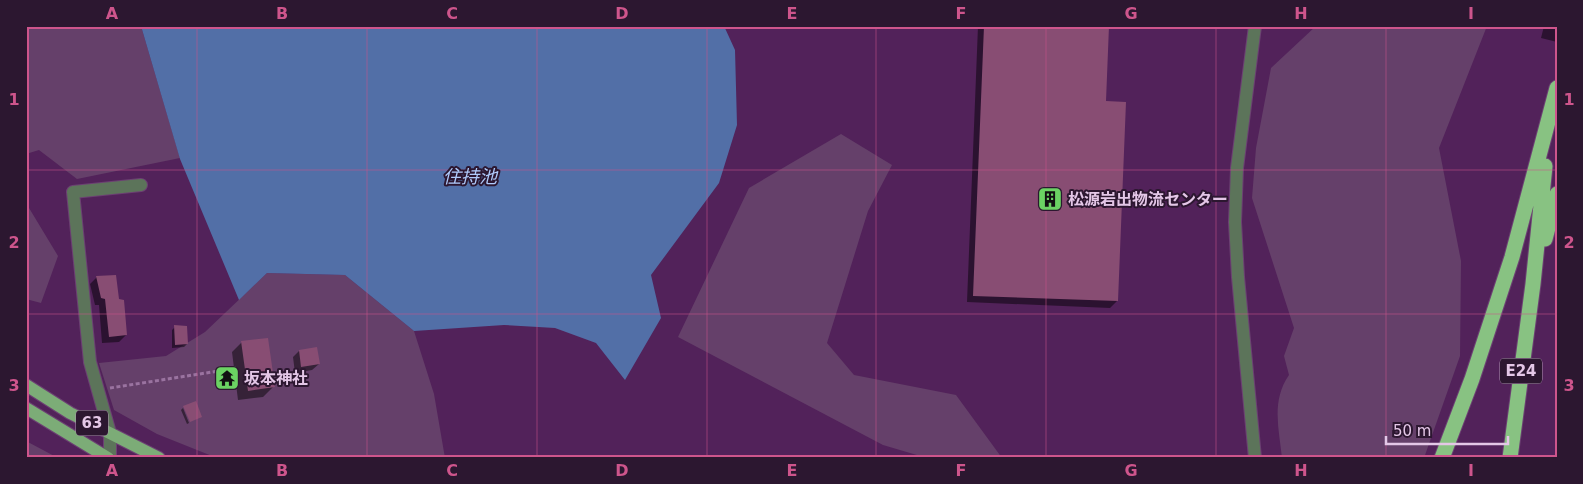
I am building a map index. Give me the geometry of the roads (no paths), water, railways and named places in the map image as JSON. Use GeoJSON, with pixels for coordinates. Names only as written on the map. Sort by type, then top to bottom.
{"type":"FeatureCollection","features":[{"type":"Feature","properties":{"kind":"highway","name":"E24"},"geometry":{"type":"LineString","coordinates":[[1510,458],[1533,284],[1546,149],[1557,88]]}},
{"type":"Feature","properties":{"kind":"highway"},"geometry":{"type":"LineString","coordinates":[[1442,458],[1475,371],[1509,266],[1557,88]]}},
{"type":"Feature","properties":{"kind":"highway","name":"E24"},"geometry":{"type":"LineString","coordinates":[[1533,284],[1557,194]]}},
{"type":"Feature","properties":{"kind":"main road","name":"63"},"geometry":{"type":"LineString","coordinates":[[26,385],[70,412],[159,458]]}},
{"type":"Feature","properties":{"kind":"main road","name":"63"},"geometry":{"type":"LineString","coordinates":[[26,408],[109,458]]}},
{"type":"Feature","properties":{"kind":"street"},"geometry":{"type":"LineString","coordinates":[[1255,26],[1237,168],[1235,222],[1238,277],[1256,458]]}},
{"type":"Feature","properties":{"kind":"street"},"geometry":{"type":"LineString","coordinates":[[109,458],[110,433],[90,362],[73,192],[140,185]]}},
{"type":"Feature","properties":{"kind":"water","name":"住持池"},"geometry":{"type":"Polygon","coordinates":[[[141,26],[724,26],[735,50],[737,125],[719,183],[651,275],[661,318],[625,380],[596,343],[555,328],[504,325],[414,331],[345,275],[267,273],[239,300],[180,159],[141,26]]]}},
{"type":"Feature","properties":{"kind":"place","name":"松源岩出物流センター"},"geometry":{"type":"Point","coordinates":[1050,199]}},
{"type":"Feature","properties":{"kind":"place","name":"坂本神社"},"geometry":{"type":"Point","coordinates":[227,378]}}]}
